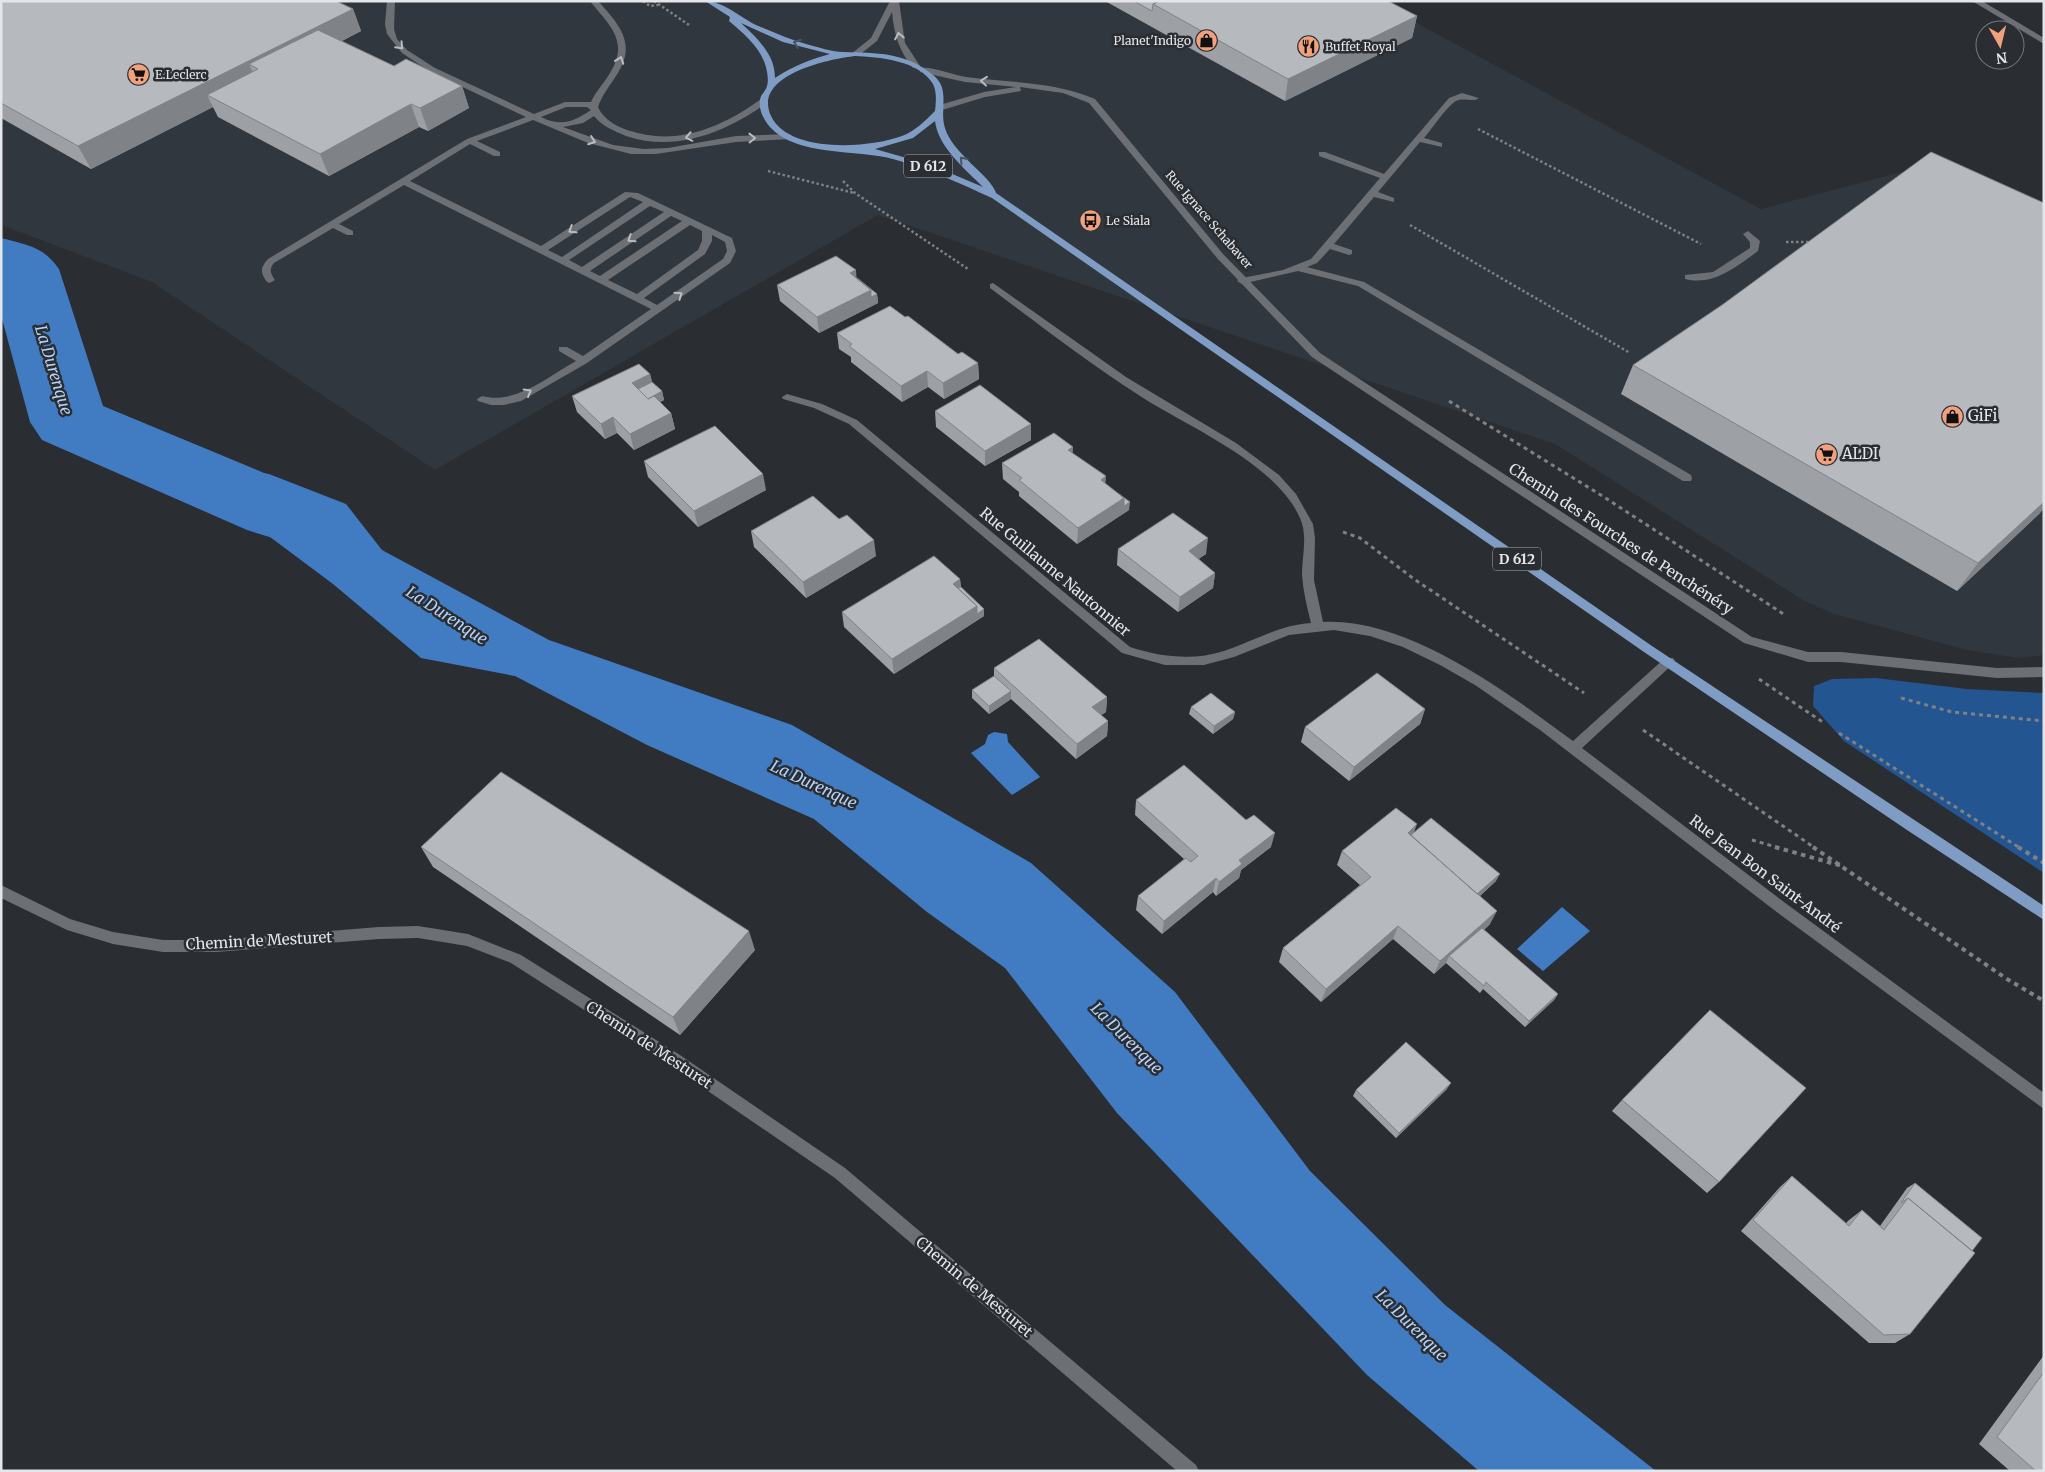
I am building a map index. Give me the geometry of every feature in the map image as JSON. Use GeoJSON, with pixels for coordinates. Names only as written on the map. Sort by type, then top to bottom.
{"type":"FeatureCollection","features":[{"type":"Feature","properties":{"kind":"main road"},"geometry":{"type":"LineString","coordinates":[[709,1],[725,12],[756,42],[770,60],[772,76],[771,86],[764,102],[766,114],[774,126],[789,137],[811,145],[857,149],[884,145],[907,137],[926,126],[942,101],[940,90],[934,79],[919,68],[895,58],[845,54],[796,43],[725,12]]}},
{"type":"Feature","properties":{"kind":"main road"},"geometry":{"type":"LineString","coordinates":[[771,86],[783,74],[801,65],[845,54]]}},
{"type":"Feature","properties":{"kind":"main road","name":"D 612"},"geometry":{"type":"LineString","coordinates":[[938,110],[942,134],[996,196]]}},
{"type":"Feature","properties":{"kind":"main road","name":"D 612"},"geometry":{"type":"LineString","coordinates":[[857,149],[897,155],[996,196],[1513,557],[1669,661],[1854,790],[2044,914]]}},
{"type":"Feature","properties":{"kind":"street"},"geometry":{"type":"LineString","coordinates":[[391,1],[390,31],[398,45],[406,53],[440,72],[534,116],[600,143],[632,151],[674,150],[730,139],[789,137]]}},
{"type":"Feature","properties":{"kind":"street"},"geometry":{"type":"LineString","coordinates":[[556,126],[580,122],[594,109],[597,95],[618,66],[623,54],[624,45],[614,23],[594,1]]}},
{"type":"Feature","properties":{"kind":"street"},"geometry":{"type":"LineString","coordinates":[[855,54],[874,39],[894,1]]}},
{"type":"Feature","properties":{"kind":"street"},"geometry":{"type":"LineString","coordinates":[[894,1],[898,38],[907,57],[919,68]]}},
{"type":"Feature","properties":{"kind":"street"},"geometry":{"type":"LineString","coordinates":[[1976,1],[2044,42]]}},
{"type":"Feature","properties":{"kind":"street","name":"Rue Ignace Schabaver"},"geometry":{"type":"LineString","coordinates":[[919,68],[980,81],[1056,88],[1076,93],[1092,101],[1242,281],[1299,268],[1314,261],[1452,100],[1462,96],[1475,98]]}},
{"type":"Feature","properties":{"kind":"street","name":"Rue Ignace Schabaver"},"geometry":{"type":"LineString","coordinates":[[938,110],[984,95],[1033,86]]}},
{"type":"Feature","properties":{"kind":"street"},"geometry":{"type":"LineString","coordinates":[[270,280],[266,274],[266,267],[272,261],[470,141],[534,116],[572,104],[588,104],[603,120],[625,133],[637,137],[670,140],[696,135],[730,124],[764,102]]}},
{"type":"Feature","properties":{"kind":"street"},"geometry":{"type":"LineString","coordinates":[[1419,139],[1438,144]]}},
{"type":"Feature","properties":{"kind":"street"},"geometry":{"type":"LineString","coordinates":[[470,141],[496,154]]}},
{"type":"Feature","properties":{"kind":"street"},"geometry":{"type":"LineString","coordinates":[[1322,154],[1385,177]]}},
{"type":"Feature","properties":{"kind":"street"},"geometry":{"type":"LineString","coordinates":[[404,181],[658,309]]}},
{"type":"Feature","properties":{"kind":"street"},"geometry":{"type":"LineString","coordinates":[[482,399],[491,402],[504,402],[517,398],[583,361],[727,261],[732,254],[733,246],[729,240],[636,195],[621,198],[541,250]]}},
{"type":"Feature","properties":{"kind":"street"},"geometry":{"type":"LineString","coordinates":[[1369,196],[1391,200]]}},
{"type":"Feature","properties":{"kind":"street"},"geometry":{"type":"LineString","coordinates":[[562,260],[650,202]]}},
{"type":"Feature","properties":{"kind":"street"},"geometry":{"type":"LineString","coordinates":[[583,271],[671,212]]}},
{"type":"Feature","properties":{"kind":"street"},"geometry":{"type":"LineString","coordinates":[[602,280],[689,221]]}},
{"type":"Feature","properties":{"kind":"street"},"geometry":{"type":"LineString","coordinates":[[333,224],[350,233]]}},
{"type":"Feature","properties":{"kind":"street"},"geometry":{"type":"LineString","coordinates":[[638,298],[702,252],[707,241],[707,230]]}},
{"type":"Feature","properties":{"kind":"street"},"geometry":{"type":"LineString","coordinates":[[1688,277],[1705,279],[1717,275],[1754,249],[1752,238]]}},
{"type":"Feature","properties":{"kind":"street"},"geometry":{"type":"LineString","coordinates":[[1328,245],[1349,252]]}},
{"type":"Feature","properties":{"kind":"street"},"geometry":{"type":"LineString","coordinates":[[1299,268],[1361,284],[1687,478]]}},
{"type":"Feature","properties":{"kind":"street","name":"Chemin des Fourches de Penchénéry"},"geometry":{"type":"LineString","coordinates":[[1242,281],[1316,355],[1748,640],[1808,657],[1848,657],[1997,673],[2044,672]]}},
{"type":"Feature","properties":{"kind":"street"},"geometry":{"type":"LineString","coordinates":[[994,286],[1143,393],[1203,427],[1239,451],[1284,488],[1298,504],[1307,519],[1309,589],[1318,625]]}},
{"type":"Feature","properties":{"kind":"street"},"geometry":{"type":"LineString","coordinates":[[563,349],[583,361]]}},
{"type":"Feature","properties":{"kind":"street","name":"Rue Guillaume Nautonnier"},"geometry":{"type":"LineString","coordinates":[[786,397],[818,406],[853,422],[1126,650],[1149,658],[1175,663],[1201,661],[1228,655],[1276,634],[1318,625],[1347,627],[1375,634],[1435,656],[1486,685],[1573,748]]}},
{"type":"Feature","properties":{"kind":"street"},"geometry":{"type":"LineString","coordinates":[[1573,748],[1669,661]]}},
{"type":"Feature","properties":{"kind":"street","name":"Rue Jean Bon Saint-André"},"geometry":{"type":"LineString","coordinates":[[1573,748],[1715,857],[2044,1102]]}},
{"type":"Feature","properties":{"kind":"street","name":"Chemin de Mesturet"},"geometry":{"type":"LineString","coordinates":[[1,890],[66,924],[113,938],[164,946],[217,946],[379,933],[418,932],[468,940],[516,959],[675,1060],[840,1173],[1190,1471]]}},
{"type":"Feature","properties":{"kind":"path"},"geometry":{"type":"LineString","coordinates":[[643,1],[650,6],[659,4]]}},
{"type":"Feature","properties":{"kind":"path"},"geometry":{"type":"LineString","coordinates":[[654,1],[690,26]]}},
{"type":"Feature","properties":{"kind":"path"},"geometry":{"type":"LineString","coordinates":[[1443,111],[1736,262]]}},
{"type":"Feature","properties":{"kind":"path"},"geometry":{"type":"LineString","coordinates":[[762,169],[855,193],[994,286]]}},
{"type":"Feature","properties":{"kind":"path"},"geometry":{"type":"LineString","coordinates":[[1369,196],[1630,352]]}},
{"type":"Feature","properties":{"kind":"path"},"geometry":{"type":"LineString","coordinates":[[1752,238],[1814,242]]}},
{"type":"Feature","properties":{"kind":"path"},"geometry":{"type":"LineString","coordinates":[[1448,400],[1786,616]]}},
{"type":"Feature","properties":{"kind":"path"},"geometry":{"type":"LineString","coordinates":[[1307,519],[1360,538],[1414,579],[1612,712],[1639,727],[2007,979],[2044,1001]]}},
{"type":"Feature","properties":{"kind":"path"},"geometry":{"type":"LineString","coordinates":[[1756,677],[1827,726]]}},
{"type":"Feature","properties":{"kind":"path"},"geometry":{"type":"LineString","coordinates":[[1893,695],[1934,708],[2005,719],[2044,721]]}},
{"type":"Feature","properties":{"kind":"path"},"geometry":{"type":"LineString","coordinates":[[1835,731],[2044,863]]}},
{"type":"Feature","properties":{"kind":"path"},"geometry":{"type":"LineString","coordinates":[[1715,857],[1740,836],[1845,867]]}},
{"type":"Feature","properties":{"kind":"shaded area"},"geometry":{"type":"Polygon","coordinates":[[[1,1],[1376,1],[1761,209],[1920,167],[2044,223],[2044,655],[2018,658],[1967,650],[1834,614],[1803,600],[1555,444],[878,215],[435,470],[152,282],[1,225],[1,1]]]}},
{"type":"Feature","properties":{"kind":"shaded area"},"geometry":{"type":"Polygon","coordinates":[[[1876,678],[1967,689],[2044,693],[2044,873],[1844,741],[1813,706],[1814,686],[1832,679],[1876,678]]]}},
{"type":"Feature","properties":{"kind":"water"},"geometry":{"type":"Polygon","coordinates":[[[135,457],[269,474],[346,504],[382,550],[549,640],[792,725],[1031,863],[1175,992],[1310,1171],[1445,1305],[1656,1471],[1479,1471],[1367,1375],[1117,1113],[1005,968],[927,912],[814,819],[647,745],[515,676],[421,658],[333,584],[226,504],[135,457]]]}},
{"type":"Feature","properties":{"kind":"water"},"geometry":{"type":"Polygon","coordinates":[[[994,732],[1007,734],[1008,742],[1040,777],[1012,795],[971,753],[985,744],[988,735],[994,732]]]}},
{"type":"Feature","properties":{"kind":"water"},"geometry":{"type":"Polygon","coordinates":[[[1562,907],[1590,931],[1543,971],[1517,949],[1562,907]]]}},
{"type":"Feature","properties":{"kind":"building","name":"E.Leclerc"},"geometry":{"type":"Polygon","coordinates":[[[1,1],[336,1],[353,9],[78,146],[1,103],[1,1]]]}},
{"type":"Feature","properties":{"kind":"building"},"geometry":{"type":"Polygon","coordinates":[[[1134,1],[1160,1],[1153,4],[1152,11],[1134,1]]]}},
{"type":"Feature","properties":{"kind":"building"},"geometry":{"type":"Polygon","coordinates":[[[1160,1],[1388,1],[1417,16],[1288,79],[1153,4],[1160,1]]]}},
{"type":"Feature","properties":{"kind":"building"},"geometry":{"type":"Polygon","coordinates":[[[318,30],[394,66],[406,59],[462,86],[420,108],[411,104],[320,154],[207,95],[258,69],[249,64],[318,30]]]}},
{"type":"Feature","properties":{"kind":"building","name":"GiFi"},"geometry":{"type":"Polygon","coordinates":[[[1931,152],[2044,203],[2044,502],[1978,563],[1633,365],[1722,305],[1931,152]]]}},
{"type":"Feature","properties":{"kind":"building"},"geometry":{"type":"Polygon","coordinates":[[[836,256],[856,270],[850,273],[871,290],[817,317],[777,285],[836,256]]]}},
{"type":"Feature","properties":{"kind":"building"},"geometry":{"type":"Polygon","coordinates":[[[856,278],[877,294],[871,297],[871,290],[856,278]]]}},
{"type":"Feature","properties":{"kind":"building"},"geometry":{"type":"Polygon","coordinates":[[[890,306],[905,317],[908,316],[958,354],[962,352],[978,363],[943,383],[927,371],[901,386],[849,346],[852,344],[837,333],[890,306]]]}},
{"type":"Feature","properties":{"kind":"building"},"geometry":{"type":"Polygon","coordinates":[[[639,364],[650,374],[632,383],[648,399],[654,396],[671,413],[630,434],[613,417],[601,424],[572,396],[639,364]]]}},
{"type":"Feature","properties":{"kind":"building"},"geometry":{"type":"Polygon","coordinates":[[[652,382],[662,391],[648,399],[638,389],[652,382]]]}},
{"type":"Feature","properties":{"kind":"building"},"geometry":{"type":"Polygon","coordinates":[[[980,385],[1031,424],[985,451],[935,411],[980,385]]]}},
{"type":"Feature","properties":{"kind":"building"},"geometry":{"type":"Polygon","coordinates":[[[715,426],[763,474],[694,511],[644,461],[715,426]]]}},
{"type":"Feature","properties":{"kind":"building"},"geometry":{"type":"Polygon","coordinates":[[[1054,433],[1073,447],[1068,450],[1106,476],[1101,480],[1124,498],[1078,528],[1019,480],[1022,478],[1002,463],[1054,433]]]}},
{"type":"Feature","properties":{"kind":"building"},"geometry":{"type":"Polygon","coordinates":[[[1119,494],[1130,502],[1124,506],[1124,498],[1119,494]]]}},
{"type":"Feature","properties":{"kind":"building"},"geometry":{"type":"Polygon","coordinates":[[[813,496],[839,519],[847,515],[874,540],[803,582],[751,531],[813,496]]]}},
{"type":"Feature","properties":{"kind":"building"},"geometry":{"type":"Polygon","coordinates":[[[1173,513],[1208,538],[1189,551],[1215,573],[1180,597],[1118,549],[1173,513]]]}},
{"type":"Feature","properties":{"kind":"building"},"geometry":{"type":"Polygon","coordinates":[[[934,556],[960,579],[953,584],[977,606],[892,659],[842,612],[934,556]]]}},
{"type":"Feature","properties":{"kind":"building"},"geometry":{"type":"Polygon","coordinates":[[[961,587],[984,609],[977,614],[977,606],[958,588],[961,587]]]}},
{"type":"Feature","properties":{"kind":"building"},"geometry":{"type":"Polygon","coordinates":[[[1039,639],[1107,697],[1092,707],[1108,721],[1077,744],[994,668],[1039,639]]]}},
{"type":"Feature","properties":{"kind":"building"},"geometry":{"type":"Polygon","coordinates":[[[1377,673],[1425,709],[1354,767],[1305,727],[1377,673]]]}},
{"type":"Feature","properties":{"kind":"building"},"geometry":{"type":"Polygon","coordinates":[[[994,676],[1011,691],[989,706],[972,690],[994,676]]]}},
{"type":"Feature","properties":{"kind":"building"},"geometry":{"type":"Polygon","coordinates":[[[1211,693],[1235,712],[1214,726],[1191,707],[1211,693]]]}},
{"type":"Feature","properties":{"kind":"building"},"geometry":{"type":"Polygon","coordinates":[[[1184,765],[1246,820],[1254,815],[1275,833],[1239,860],[1242,864],[1219,882],[1216,878],[1164,921],[1138,896],[1186,858],[1191,862],[1198,856],[1136,800],[1184,765]]]}},
{"type":"Feature","properties":{"kind":"building"},"geometry":{"type":"Polygon","coordinates":[[[501,772],[749,931],[673,1017],[421,847],[501,772]]]}},
{"type":"Feature","properties":{"kind":"building"},"geometry":{"type":"Polygon","coordinates":[[[1396,808],[1417,824],[1408,833],[1497,911],[1440,961],[1398,926],[1326,989],[1283,948],[1371,877],[1342,851],[1396,808]]]}},
{"type":"Feature","properties":{"kind":"building"},"geometry":{"type":"Polygon","coordinates":[[[1431,818],[1500,874],[1477,894],[1411,835],[1431,818]]]}},
{"type":"Feature","properties":{"kind":"building"},"geometry":{"type":"Polygon","coordinates":[[[1482,928],[1558,994],[1529,1021],[1486,982],[1484,986],[1449,956],[1482,928]]]}},
{"type":"Feature","properties":{"kind":"building"},"geometry":{"type":"Polygon","coordinates":[[[1710,1010],[1806,1088],[1719,1182],[1622,1100],[1710,1010]]]}},
{"type":"Feature","properties":{"kind":"building"},"geometry":{"type":"Polygon","coordinates":[[[1406,1042],[1451,1083],[1399,1133],[1356,1090],[1406,1042]]]}},
{"type":"Feature","properties":{"kind":"building"},"geometry":{"type":"Polygon","coordinates":[[[1792,1176],[1849,1226],[1862,1210],[1884,1230],[1908,1198],[1975,1253],[1910,1334],[1884,1335],[1753,1220],[1792,1176]]]}},
{"type":"Feature","properties":{"kind":"building"},"geometry":{"type":"Polygon","coordinates":[[[1915,1183],[1982,1238],[1972,1251],[1908,1198],[1901,1203],[1915,1183]]]}},
{"type":"Feature","properties":{"kind":"building"},"geometry":{"type":"Polygon","coordinates":[[[2044,1372],[2044,1471],[2036,1471],[1997,1437],[2044,1372]]]}},
{"type":"Feature","properties":{"kind":"waterway","name":"La Durenque"},"geometry":{"type":"LineString","coordinates":[[1,259],[24,269],[69,422],[276,510]]}},
{"type":"Feature","properties":{"kind":"place","name":"Planet'Indigo"},"geometry":{"type":"Point","coordinates":[1207,41]}},
{"type":"Feature","properties":{"kind":"place","name":"Buffet Royal"},"geometry":{"type":"Point","coordinates":[1309,47]}},
{"type":"Feature","properties":{"kind":"place","name":"E.Leclerc"},"geometry":{"type":"Point","coordinates":[139,75]}},
{"type":"Feature","properties":{"kind":"place","name":"Le Siala"},"geometry":{"type":"Point","coordinates":[1090,221]}},
{"type":"Feature","properties":{"kind":"place","name":"GiFi"},"geometry":{"type":"Point","coordinates":[1952,416]}},
{"type":"Feature","properties":{"kind":"place","name":"ALDI"},"geometry":{"type":"Point","coordinates":[1826,454]}}]}
